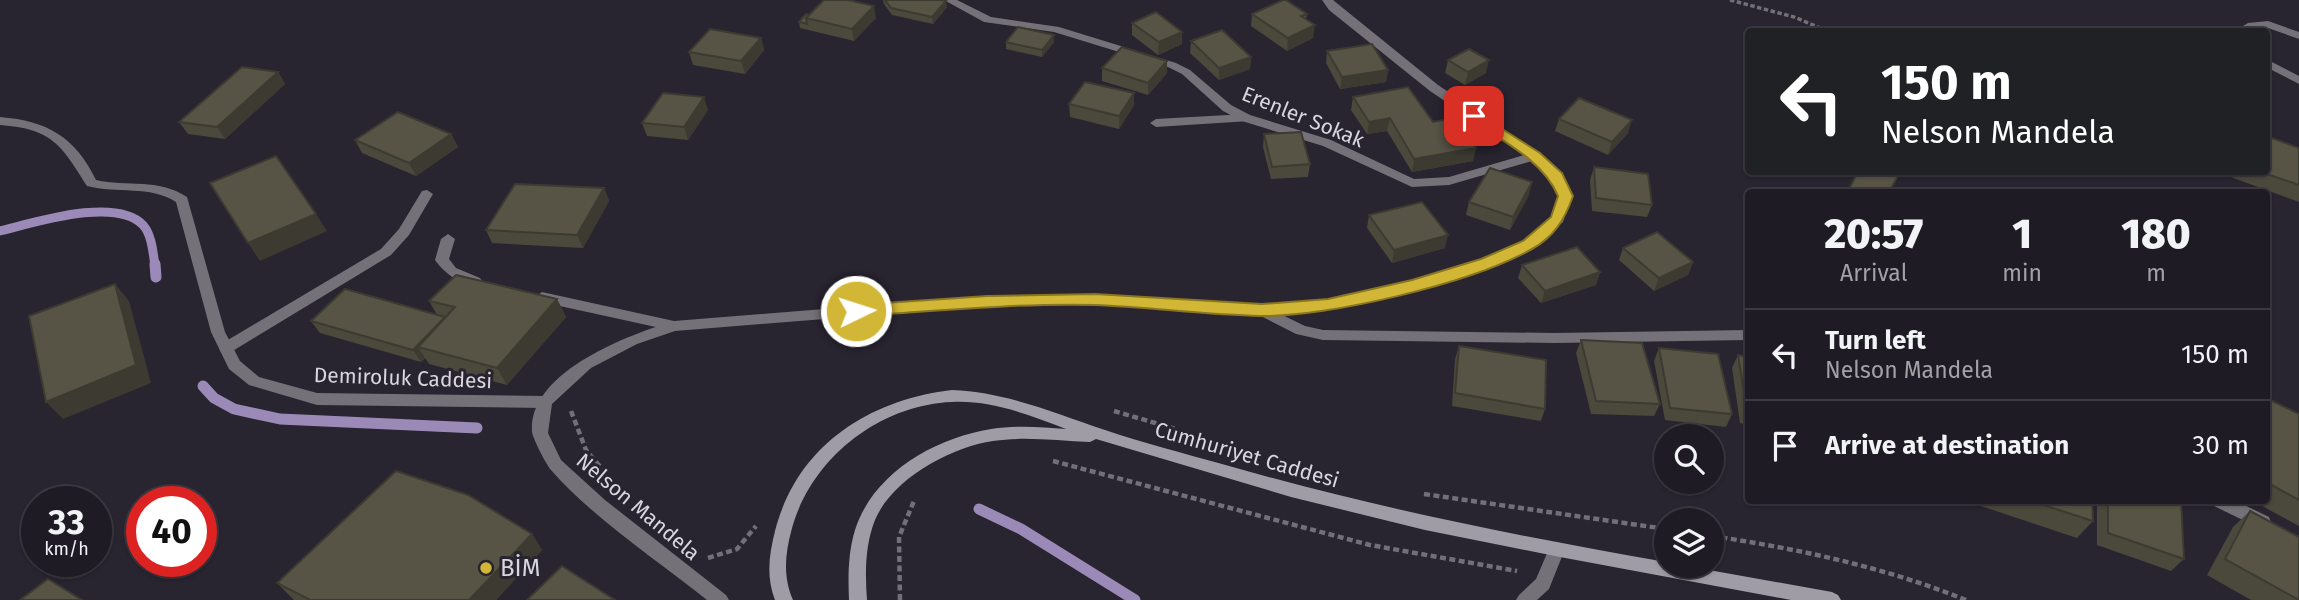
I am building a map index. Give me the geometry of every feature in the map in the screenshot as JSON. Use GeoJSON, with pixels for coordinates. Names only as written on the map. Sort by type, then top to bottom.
{"type":"FeatureCollection","features":[{"type":"Feature","properties":{"kind":"main road","name":"Cumhuriyet Caddesi"},"geometry":{"type":"LineString","coordinates":[[784,600],[776,564],[782,529],[796,495],[821,458],[845,436],[871,418],[896,406],[954,396],[1021,408],[1105,436],[1349,505],[1557,549],[1832,600]]}},
{"type":"Feature","properties":{"kind":"main road"},"geometry":{"type":"LineString","coordinates":[[858,600],[856,574],[862,537],[872,510],[898,479],[930,457],[961,441],[995,435],[1105,436]]}},
{"type":"Feature","properties":{"kind":"street","name":"Erenler Sokak"},"geometry":{"type":"LineString","coordinates":[[949,0],[988,20],[1055,29],[1172,65],[1186,72],[1227,107],[1246,118],[1327,143],[1398,178],[1424,184],[1449,181],[1535,156]]}},
{"type":"Feature","properties":{"kind":"street"},"geometry":{"type":"LineString","coordinates":[[545,402],[586,364],[632,340],[674,326],[987,301],[1095,299],[1262,310],[1328,305],[1413,286],[1486,263],[1529,245],[1558,219],[1565,196],[1557,176],[1535,156],[1434,88],[1332,8],[1327,0]]}},
{"type":"Feature","properties":{"kind":"street"},"geometry":{"type":"LineString","coordinates":[[2242,28],[2258,23],[2299,36]]}},
{"type":"Feature","properties":{"kind":"street"},"geometry":{"type":"LineString","coordinates":[[2270,64],[2299,81]]}},
{"type":"Feature","properties":{"kind":"street"},"geometry":{"type":"LineString","coordinates":[[1156,123],[1246,118]]}},
{"type":"Feature","properties":{"kind":"street","name":"Demiroluk Caddesi"},"geometry":{"type":"LineString","coordinates":[[0,121],[30,125],[51,133],[74,152],[92,183],[102,186],[148,186],[173,192],[183,200],[218,332],[234,365],[254,381],[317,399],[545,402]]}},
{"type":"Feature","properties":{"kind":"street"},"geometry":{"type":"LineString","coordinates":[[226,348],[386,253],[404,232],[427,194]]}},
{"type":"Feature","properties":{"kind":"street"},"geometry":{"type":"LineString","coordinates":[[448,239],[442,260],[451,271],[490,285]]}},
{"type":"Feature","properties":{"kind":"street"},"geometry":{"type":"LineString","coordinates":[[528,294],[674,326]]}},
{"type":"Feature","properties":{"kind":"street"},"geometry":{"type":"LineString","coordinates":[[1262,310],[1301,330],[1323,335],[1554,338],[1745,335]]}},
{"type":"Feature","properties":{"kind":"street","name":"Nelson Mandela"},"geometry":{"type":"LineString","coordinates":[[545,402],[540,433],[555,464],[599,505],[720,600]]}},
{"type":"Feature","properties":{"kind":"street"},"geometry":{"type":"LineString","coordinates":[[2226,504],[2276,528]]}},
{"type":"Feature","properties":{"kind":"street"},"geometry":{"type":"LineString","coordinates":[[1525,600],[1535,594],[1557,549]]}},
{"type":"Feature","properties":{"kind":"path"},"geometry":{"type":"LineString","coordinates":[[1730,0],[1783,13],[1820,28]]}},
{"type":"Feature","properties":{"kind":"path"},"geometry":{"type":"LineString","coordinates":[[1040,458],[1370,545],[1546,576]]}},
{"type":"Feature","properties":{"kind":"path"},"geometry":{"type":"LineString","coordinates":[[900,600],[897,562],[899,526],[920,495]]}},
{"type":"Feature","properties":{"kind":"path"},"geometry":{"type":"LineString","coordinates":[[1724,538],[1869,566],[1919,580],[1966,600]]}},
{"type":"Feature","properties":{"kind":"building"},"geometry":{"type":"Polygon","coordinates":[[[824,0],[848,0],[874,6],[852,29],[806,18],[824,0]]]}},
{"type":"Feature","properties":{"kind":"building"},"geometry":{"type":"Polygon","coordinates":[[[885,0],[946,1],[932,17],[891,8],[885,0]]]}},
{"type":"Feature","properties":{"kind":"building"},"geometry":{"type":"Polygon","coordinates":[[[1283,0],[1307,14],[1301,16],[1315,25],[1288,38],[1252,14],[1283,0]]]}},
{"type":"Feature","properties":{"kind":"building"},"geometry":{"type":"Polygon","coordinates":[[[1156,12],[1182,32],[1159,42],[1132,23],[1156,12]]]}},
{"type":"Feature","properties":{"kind":"building"},"geometry":{"type":"Polygon","coordinates":[[[806,14],[809,15],[806,18],[807,24],[799,22],[806,14]]]}},
{"type":"Feature","properties":{"kind":"building"},"geometry":{"type":"Polygon","coordinates":[[[1018,27],[1054,35],[1042,50],[1006,42],[1018,27]]]}},
{"type":"Feature","properties":{"kind":"building"},"geometry":{"type":"Polygon","coordinates":[[[710,29],[761,38],[741,61],[689,52],[710,29]]]}},
{"type":"Feature","properties":{"kind":"building"},"geometry":{"type":"Polygon","coordinates":[[[1222,30],[1251,57],[1219,68],[1191,41],[1222,30]]]}},
{"type":"Feature","properties":{"kind":"building"},"geometry":{"type":"Polygon","coordinates":[[[1372,44],[1388,70],[1342,77],[1327,51],[1372,44]]]}},
{"type":"Feature","properties":{"kind":"building"},"geometry":{"type":"Polygon","coordinates":[[[1122,47],[1167,61],[1148,83],[1102,68],[1122,47]]]}},
{"type":"Feature","properties":{"kind":"building"},"geometry":{"type":"Polygon","coordinates":[[[1469,49],[1489,60],[1468,72],[1448,60],[1469,49]]]}},
{"type":"Feature","properties":{"kind":"building"},"geometry":{"type":"Polygon","coordinates":[[[242,67],[278,72],[217,127],[179,122],[242,67]]]}},
{"type":"Feature","properties":{"kind":"building"},"geometry":{"type":"Polygon","coordinates":[[[1085,82],[1134,93],[1119,116],[1069,104],[1085,82]]]}},
{"type":"Feature","properties":{"kind":"building"},"geometry":{"type":"Polygon","coordinates":[[[1408,87],[1433,122],[1455,118],[1476,148],[1414,159],[1390,118],[1369,122],[1353,97],[1408,87]]]}},
{"type":"Feature","properties":{"kind":"building"},"geometry":{"type":"Polygon","coordinates":[[[663,93],[704,97],[684,127],[642,123],[663,93]]]}},
{"type":"Feature","properties":{"kind":"building"},"geometry":{"type":"Polygon","coordinates":[[[1579,98],[1632,120],[1612,142],[1559,119],[1579,98]]]}},
{"type":"Feature","properties":{"kind":"building"},"geometry":{"type":"Polygon","coordinates":[[[398,112],[451,134],[409,163],[355,140],[398,112]]]}},
{"type":"Feature","properties":{"kind":"building"},"geometry":{"type":"Polygon","coordinates":[[[1301,132],[1310,164],[1272,167],[1264,134],[1301,132]]]}},
{"type":"Feature","properties":{"kind":"building"},"geometry":{"type":"Polygon","coordinates":[[[2270,137],[2299,148],[2299,185],[2270,175],[2270,137]]]}},
{"type":"Feature","properties":{"kind":"building"},"geometry":{"type":"Polygon","coordinates":[[[276,156],[316,214],[248,243],[210,183],[276,156]]]}},
{"type":"Feature","properties":{"kind":"building"},"geometry":{"type":"Polygon","coordinates":[[[1594,167],[1648,174],[1652,205],[1596,198],[1594,167]]]}},
{"type":"Feature","properties":{"kind":"building"},"geometry":{"type":"Polygon","coordinates":[[[1490,168],[1532,182],[1513,217],[1469,202],[1490,168]]]}},
{"type":"Feature","properties":{"kind":"building"},"geometry":{"type":"Polygon","coordinates":[[[1856,175],[1898,175],[1891,189],[1849,189],[1856,175]]]}},
{"type":"Feature","properties":{"kind":"building"},"geometry":{"type":"Polygon","coordinates":[[[515,184],[604,188],[577,235],[486,230],[515,184]]]}},
{"type":"Feature","properties":{"kind":"building"},"geometry":{"type":"Polygon","coordinates":[[[1422,202],[1448,235],[1394,250],[1369,215],[1422,202]]]}},
{"type":"Feature","properties":{"kind":"building"},"geometry":{"type":"Polygon","coordinates":[[[1657,232],[1693,262],[1659,278],[1623,248],[1657,232]]]}},
{"type":"Feature","properties":{"kind":"building"},"geometry":{"type":"Polygon","coordinates":[[[1577,247],[1600,272],[1545,291],[1522,265],[1577,247]]]}},
{"type":"Feature","properties":{"kind":"building"},"geometry":{"type":"Polygon","coordinates":[[[456,275],[557,299],[497,368],[418,347],[455,307],[429,301],[456,275]]]}},
{"type":"Feature","properties":{"kind":"building"},"geometry":{"type":"Polygon","coordinates":[[[115,284],[136,365],[46,402],[29,316],[115,284]]]}},
{"type":"Feature","properties":{"kind":"building"},"geometry":{"type":"Polygon","coordinates":[[[345,289],[445,317],[413,350],[311,321],[345,289]]]}},
{"type":"Feature","properties":{"kind":"building"},"geometry":{"type":"Polygon","coordinates":[[[1581,340],[1642,343],[1660,404],[1596,401],[1581,340]]]}},
{"type":"Feature","properties":{"kind":"building"},"geometry":{"type":"Polygon","coordinates":[[[1459,346],[1546,360],[1545,409],[1455,393],[1459,346]]]}},
{"type":"Feature","properties":{"kind":"building"},"geometry":{"type":"Polygon","coordinates":[[[1659,348],[1718,354],[1732,414],[1670,408],[1659,348]]]}},
{"type":"Feature","properties":{"kind":"building"},"geometry":{"type":"Polygon","coordinates":[[[1738,355],[1745,356],[1745,399],[1738,355]]]}},
{"type":"Feature","properties":{"kind":"building"},"geometry":{"type":"Polygon","coordinates":[[[2270,400],[2299,414],[2299,500],[2270,484],[2270,400]]]}},
{"type":"Feature","properties":{"kind":"building"},"geometry":{"type":"Polygon","coordinates":[[[396,471],[468,495],[532,534],[469,600],[310,600],[277,583],[396,471]]]}},
{"type":"Feature","properties":{"kind":"building"},"geometry":{"type":"Polygon","coordinates":[[[2040,504],[2092,504],[2093,521],[2040,504]]]}},
{"type":"Feature","properties":{"kind":"building"},"geometry":{"type":"Polygon","coordinates":[[[2108,504],[2181,504],[2184,559],[2108,533],[2108,504]]]}},
{"type":"Feature","properties":{"kind":"building"},"geometry":{"type":"Polygon","coordinates":[[[2250,511],[2299,537],[2299,600],[2225,559],[2250,511]]]}},
{"type":"Feature","properties":{"kind":"building"},"geometry":{"type":"Polygon","coordinates":[[[562,566],[615,600],[527,600],[562,566]]]}},
{"type":"Feature","properties":{"kind":"building"},"geometry":{"type":"Polygon","coordinates":[[[48,579],[82,600],[20,600],[48,579]]]}},
{"type":"Feature","properties":{"kind":"waterway"},"geometry":{"type":"LineString","coordinates":[[0,231],[74,214],[114,213],[130,217],[143,225],[150,239],[155,266]]}},
{"type":"Feature","properties":{"kind":"waterway"},"geometry":{"type":"LineString","coordinates":[[155,264],[156,277]]}},
{"type":"Feature","properties":{"kind":"waterway"},"geometry":{"type":"LineString","coordinates":[[203,386],[214,398],[234,409],[280,419],[477,428]]}},
{"type":"Feature","properties":{"kind":"waterway"},"geometry":{"type":"LineString","coordinates":[[979,509],[1021,529],[1135,600]]}},
{"type":"Feature","properties":{"kind":"place","name":"BİM"},"geometry":{"type":"Point","coordinates":[486,568]}},
{"type":"Feature","properties":{"kind":"route"},"geometry":{"type":"LineString","coordinates":[[856,311],[987,301],[1095,299],[1262,310],[1328,305],[1413,286],[1486,263],[1529,245],[1558,219],[1565,196],[1557,176],[1535,156],[1474,116]]}}]}
